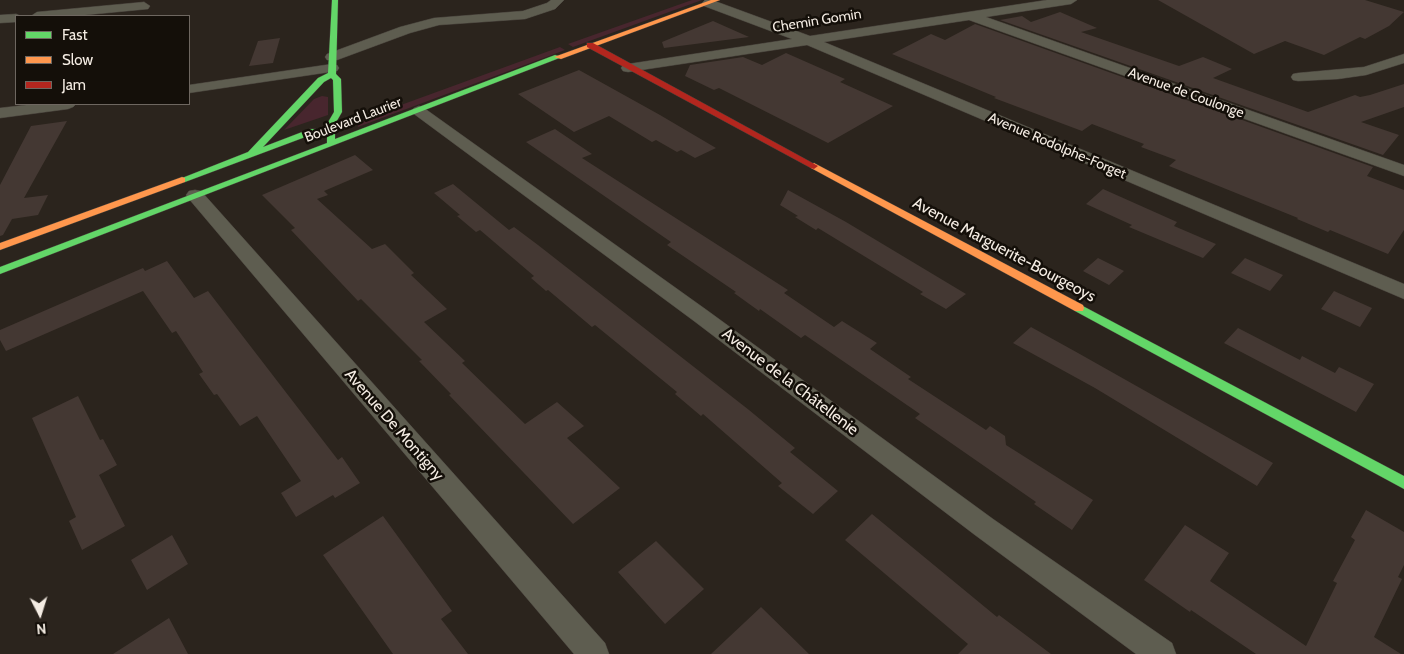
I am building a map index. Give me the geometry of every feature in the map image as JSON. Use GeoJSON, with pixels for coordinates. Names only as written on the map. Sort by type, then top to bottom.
{"type":"FeatureCollection","features":[{"type":"Feature","properties":{"kind":"street"},"geometry":{"type":"LineString","coordinates":[[331,144],[331,124],[338,112],[337,79],[332,66],[334,0]]}},
{"type":"Feature","properties":{"kind":"street"},"geometry":{"type":"LineString","coordinates":[[190,89],[332,66],[374,43],[405,30],[439,21],[525,15],[551,6],[558,0]]}},
{"type":"Feature","properties":{"kind":"street","name":"Chemin Gomin"},"geometry":{"type":"LineString","coordinates":[[628,68],[1071,0]]}},
{"type":"Feature","properties":{"kind":"street","name":"Avenue Rodolphe-Forget"},"geometry":{"type":"LineString","coordinates":[[712,2],[1404,292]]}},
{"type":"Feature","properties":{"kind":"street","name":"Boulevard Laurier"},"geometry":{"type":"LineString","coordinates":[[0,271],[590,45],[712,2]]}},
{"type":"Feature","properties":{"kind":"street"},"geometry":{"type":"LineString","coordinates":[[50,15],[144,8]]}},
{"type":"Feature","properties":{"kind":"street","name":"Avenue de Coulonge"},"geometry":{"type":"LineString","coordinates":[[968,15],[1404,171]]}},
{"type":"Feature","properties":{"kind":"street"},"geometry":{"type":"LineString","coordinates":[[0,19],[15,18]]}},
{"type":"Feature","properties":{"kind":"street","name":"Avenue Marguerite-Bourgeoys"},"geometry":{"type":"LineString","coordinates":[[590,45],[628,68],[1404,483]]}},
{"type":"Feature","properties":{"kind":"street"},"geometry":{"type":"LineString","coordinates":[[1298,77],[1338,75],[1366,71],[1404,58]]}},
{"type":"Feature","properties":{"kind":"street"},"geometry":{"type":"LineString","coordinates":[[252,153],[332,66]]}},
{"type":"Feature","properties":{"kind":"street"},"geometry":{"type":"LineString","coordinates":[[1,114],[61,105]]}},
{"type":"Feature","properties":{"kind":"street","name":"Avenue de la Châtellenie"},"geometry":{"type":"LineString","coordinates":[[419,111],[701,316],[984,527],[1161,654]]}},
{"type":"Feature","properties":{"kind":"street","name":"Boulevard Laurier"},"geometry":{"type":"LineString","coordinates":[[0,247],[349,118]]}},
{"type":"Feature","properties":{"kind":"street","name":"Avenue De Montigny"},"geometry":{"type":"LineString","coordinates":[[195,195],[594,654]]}},
{"type":"Feature","properties":{"kind":"shaded area"},"geometry":{"type":"Polygon","coordinates":[[[692,0],[702,0],[573,47],[568,44],[692,0]]]}},
{"type":"Feature","properties":{"kind":"shaded area"},"geometry":{"type":"Polygon","coordinates":[[[560,47],[565,50],[358,127],[357,121],[560,47]]]}},
{"type":"Feature","properties":{"kind":"shaded area"},"geometry":{"type":"Polygon","coordinates":[[[322,96],[328,97],[328,115],[284,130],[314,99],[322,96]]]}},
{"type":"Feature","properties":{"kind":"building"},"geometry":{"type":"Polygon","coordinates":[[[1158,0],[1365,0],[1404,12],[1389,26],[1365,39],[1360,37],[1324,55],[1285,41],[1254,54],[1158,0]]]}},
{"type":"Feature","properties":{"kind":"building"},"geometry":{"type":"Polygon","coordinates":[[[1060,12],[1097,28],[1081,32],[1179,66],[1203,57],[1232,69],[1213,78],[1308,112],[1355,95],[1360,97],[1370,95],[1404,84],[1404,107],[1361,122],[1399,135],[1383,155],[1000,20],[1022,16],[1031,22],[1060,12]]]}},
{"type":"Feature","properties":{"kind":"building"},"geometry":{"type":"Polygon","coordinates":[[[713,21],[749,37],[664,48],[662,42],[713,21]]]}},
{"type":"Feature","properties":{"kind":"building"},"geometry":{"type":"Polygon","coordinates":[[[975,24],[1373,167],[1367,176],[1404,190],[1404,230],[1388,254],[1330,230],[1328,232],[1169,166],[1176,160],[1141,147],[1144,144],[1092,124],[1082,131],[994,98],[996,97],[892,54],[931,34],[945,40],[975,24]]]}},
{"type":"Feature","properties":{"kind":"building"},"geometry":{"type":"Polygon","coordinates":[[[280,38],[273,63],[249,66],[258,41],[280,38]]]}},
{"type":"Feature","properties":{"kind":"building"},"geometry":{"type":"Polygon","coordinates":[[[786,53],[845,79],[840,82],[893,106],[828,143],[719,88],[714,90],[685,76],[690,65],[743,57],[762,65],[786,53]]]}},
{"type":"Feature","properties":{"kind":"building"},"geometry":{"type":"Polygon","coordinates":[[[579,70],[716,148],[695,158],[681,150],[677,152],[656,140],[652,142],[609,116],[574,132],[518,94],[579,70]]]}},
{"type":"Feature","properties":{"kind":"building"},"geometry":{"type":"Polygon","coordinates":[[[67,121],[24,198],[48,195],[38,215],[12,219],[3,235],[0,236],[0,185],[31,126],[67,121]]]}},
{"type":"Feature","properties":{"kind":"building"},"geometry":{"type":"Polygon","coordinates":[[[555,129],[592,154],[582,158],[788,290],[784,293],[834,327],[842,321],[877,343],[870,349],[911,377],[908,379],[986,430],[990,426],[1005,436],[1006,445],[1093,500],[1072,530],[1034,504],[1036,502],[915,418],[920,414],[805,335],[801,338],[760,309],[759,311],[734,293],[736,292],[667,245],[671,242],[526,142],[555,129]]]}},
{"type":"Feature","properties":{"kind":"building"},"geometry":{"type":"Polygon","coordinates":[[[355,155],[373,170],[324,191],[328,195],[317,199],[372,249],[385,244],[414,273],[411,275],[447,309],[424,322],[465,361],[462,363],[525,424],[557,402],[584,426],[567,438],[620,488],[573,524],[449,395],[451,394],[419,361],[422,360],[361,299],[358,301],[291,230],[295,228],[262,195],[355,155]]]}},
{"type":"Feature","properties":{"kind":"building"},"geometry":{"type":"Polygon","coordinates":[[[453,184],[509,230],[514,227],[538,245],[749,410],[795,448],[790,452],[838,491],[813,514],[778,486],[782,483],[703,414],[701,416],[675,394],[677,392],[595,325],[592,327],[548,290],[546,291],[531,278],[534,276],[480,230],[476,232],[457,216],[460,215],[434,193],[453,184]]]}},
{"type":"Feature","properties":{"kind":"building"},"geometry":{"type":"Polygon","coordinates":[[[1103,189],[1177,222],[1174,226],[1216,244],[1203,258],[1129,227],[1132,225],[1086,204],[1103,189]]]}},
{"type":"Feature","properties":{"kind":"building"},"geometry":{"type":"Polygon","coordinates":[[[788,190],[846,222],[966,294],[946,309],[920,294],[923,292],[818,228],[816,230],[795,217],[798,216],[780,205],[788,190]]]}},
{"type":"Feature","properties":{"kind":"building"},"geometry":{"type":"Polygon","coordinates":[[[1098,258],[1124,271],[1109,285],[1083,271],[1098,258]]]}},
{"type":"Feature","properties":{"kind":"building"},"geometry":{"type":"Polygon","coordinates":[[[1245,258],[1283,275],[1270,291],[1231,273],[1245,258]]]}},
{"type":"Feature","properties":{"kind":"building"},"geometry":{"type":"Polygon","coordinates":[[[167,261],[194,298],[208,291],[338,460],[342,457],[360,483],[335,498],[333,495],[296,517],[281,493],[301,481],[257,416],[240,426],[217,394],[214,395],[199,374],[203,372],[176,331],[172,333],[143,291],[6,351],[0,340],[0,330],[143,268],[145,271],[167,261]]]}},
{"type":"Feature","properties":{"kind":"building"},"geometry":{"type":"Polygon","coordinates":[[[1334,291],[1372,308],[1360,327],[1321,309],[1334,291]]]}},
{"type":"Feature","properties":{"kind":"building"},"geometry":{"type":"Polygon","coordinates":[[[1031,327],[1273,463],[1257,486],[1095,388],[1013,343],[1031,327]]]}},
{"type":"Feature","properties":{"kind":"building"},"geometry":{"type":"Polygon","coordinates":[[[1238,328],[1300,360],[1302,356],[1335,373],[1339,367],[1374,384],[1356,412],[1224,343],[1238,328]]]}},
{"type":"Feature","properties":{"kind":"building"},"geometry":{"type":"Polygon","coordinates":[[[78,396],[100,440],[103,439],[117,465],[99,475],[125,526],[82,550],[69,521],[76,517],[32,418],[78,396]]]}},
{"type":"Feature","properties":{"kind":"building"},"geometry":{"type":"Polygon","coordinates":[[[1366,510],[1404,532],[1404,565],[1398,577],[1402,579],[1374,637],[1401,654],[1256,654],[1144,580],[1185,525],[1229,553],[1210,581],[1306,646],[1337,583],[1333,581],[1355,540],[1351,537],[1366,510]]]}},
{"type":"Feature","properties":{"kind":"building"},"geometry":{"type":"Polygon","coordinates":[[[872,514],[997,617],[999,615],[1051,654],[958,654],[968,644],[845,540],[872,514]]]}},
{"type":"Feature","properties":{"kind":"building"},"geometry":{"type":"Polygon","coordinates":[[[383,516],[452,611],[441,619],[468,654],[393,654],[323,555],[383,516]]]}},
{"type":"Feature","properties":{"kind":"building"},"geometry":{"type":"Polygon","coordinates":[[[172,535],[188,564],[147,590],[131,560],[172,535]]]}},
{"type":"Feature","properties":{"kind":"building"},"geometry":{"type":"Polygon","coordinates":[[[656,541],[704,589],[665,624],[618,572],[656,541]]]}},
{"type":"Feature","properties":{"kind":"building"},"geometry":{"type":"Polygon","coordinates":[[[761,607],[809,654],[711,654],[761,607]]]}},
{"type":"Feature","properties":{"kind":"building"},"geometry":{"type":"Polygon","coordinates":[[[169,618],[188,654],[113,654],[169,618]]]}},
{"type":"Feature","properties":{"kind":"traffic: fast"},"geometry":{"type":"LineString","coordinates":[[331,144],[331,124],[338,112],[337,79],[332,74],[335,0]]}},
{"type":"Feature","properties":{"kind":"traffic: fast"},"geometry":{"type":"LineString","coordinates":[[0,271],[558,57]]}},
{"type":"Feature","properties":{"kind":"traffic: fast"},"geometry":{"type":"LineString","coordinates":[[252,153],[321,80],[332,74]]}},
{"type":"Feature","properties":{"kind":"traffic: fast"},"geometry":{"type":"LineString","coordinates":[[182,180],[313,131]]}},
{"type":"Feature","properties":{"kind":"traffic: fast"},"geometry":{"type":"LineString","coordinates":[[1079,308],[1404,483]]}},
{"type":"Feature","properties":{"kind":"traffic: slow"},"geometry":{"type":"LineString","coordinates":[[558,57],[717,0]]}},
{"type":"Feature","properties":{"kind":"traffic: slow"},"geometry":{"type":"LineString","coordinates":[[814,166],[1079,308]]}},
{"type":"Feature","properties":{"kind":"traffic: slow"},"geometry":{"type":"LineString","coordinates":[[0,247],[182,180]]}},
{"type":"Feature","properties":{"kind":"traffic: jam"},"geometry":{"type":"LineString","coordinates":[[590,45],[814,166]]}}]}
